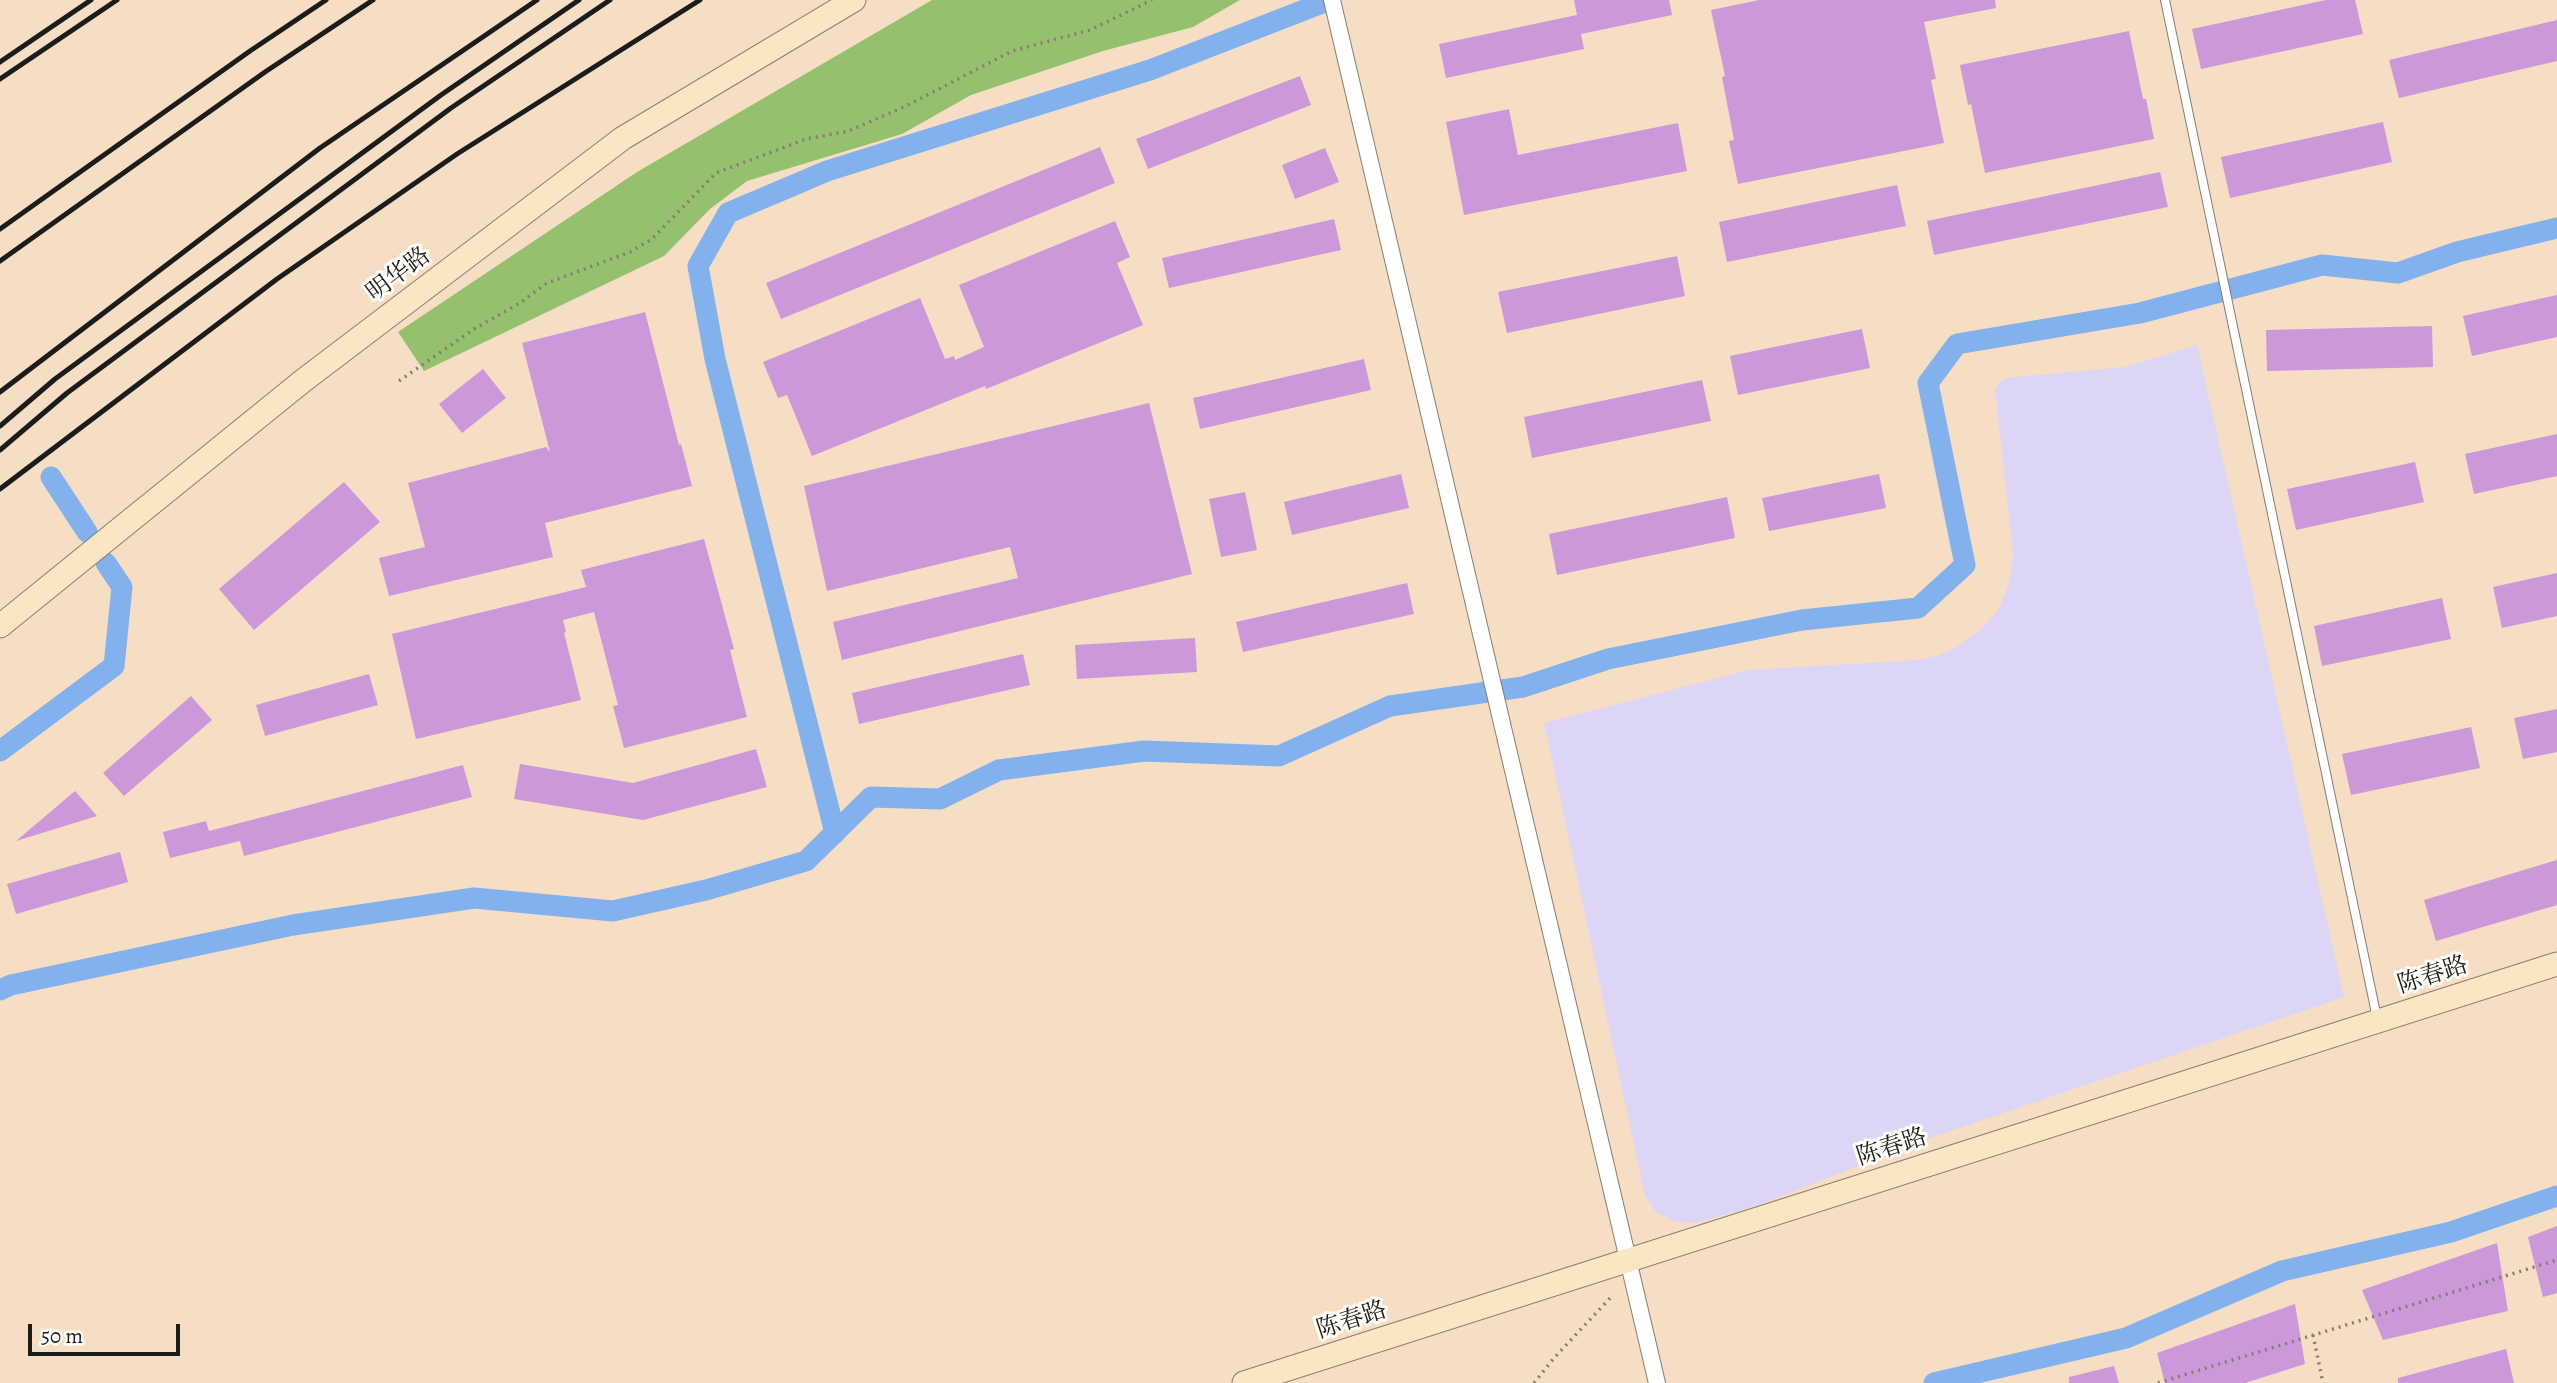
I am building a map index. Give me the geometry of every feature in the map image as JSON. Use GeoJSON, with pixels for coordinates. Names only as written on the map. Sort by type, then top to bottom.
{"type":"FeatureCollection","features":[{"type":"Feature","properties":{"kind":"street","name":"明华路"},"geometry":{"type":"LineString","coordinates":[[0,626],[304,380],[623,138],[853,0]]}},
{"type":"Feature","properties":{"kind":"street"},"geometry":{"type":"LineString","coordinates":[[1332,0],[1657,1383]]}},
{"type":"Feature","properties":{"kind":"street","name":"陈春路"},"geometry":{"type":"LineString","coordinates":[[1244,1383],[2557,964]]}},
{"type":"Feature","properties":{"kind":"lane"},"geometry":{"type":"LineString","coordinates":[[2165,0],[2378,1021]]}},
{"type":"Feature","properties":{"kind":"path"},"geometry":{"type":"LineString","coordinates":[[399,381],[474,329],[547,284],[630,252],[652,239],[716,173],[806,139],[849,131],[906,106],[1012,51],[1090,30],[1152,0]]}},
{"type":"Feature","properties":{"kind":"path"},"geometry":{"type":"LineString","coordinates":[[2158,1383],[2557,1260]]}},
{"type":"Feature","properties":{"kind":"path"},"geometry":{"type":"LineString","coordinates":[[1534,1383],[1613,1295]]}},
{"type":"Feature","properties":{"kind":"path"},"geometry":{"type":"LineString","coordinates":[[2313,1335],[2323,1383]]}},
{"type":"Feature","properties":{"kind":"shaded area"},"geometry":{"type":"Polygon","coordinates":[[[2197,345],[2344,997],[1921,1141],[1759,1205],[1695,1223],[1673,1221],[1656,1212],[1645,1196],[1544,723],[1749,670],[1918,660],[1940,655],[1960,645],[1980,630],[1999,609],[2010,580],[2013,553],[1995,389],[2005,378],[2125,367],[2197,345]]]}},
{"type":"Feature","properties":{"kind":"green space"},"geometry":{"type":"Polygon","coordinates":[[[932,0],[1240,0],[1193,27],[1103,51],[971,95],[902,134],[747,181],[710,209],[664,256],[424,371],[398,332],[637,172],[932,0]]]}},
{"type":"Feature","properties":{"kind":"building"},"geometry":{"type":"Polygon","coordinates":[[[1574,0],[1669,0],[1672,15],[1581,34],[1584,49],[1446,78],[1439,44],[1577,15],[1574,0]]]}},
{"type":"Feature","properties":{"kind":"building"},"geometry":{"type":"Polygon","coordinates":[[[1759,0],[1995,0],[1996,8],[1924,22],[1936,79],[1931,80],[1944,143],[1738,184],[1729,141],[1734,140],[1722,77],[1725,76],[1711,10],[1759,0]]]}},
{"type":"Feature","properties":{"kind":"building"},"geometry":{"type":"Polygon","coordinates":[[[2326,0],[2355,0],[2363,34],[2201,69],[2192,29],[2326,0]]]}},
{"type":"Feature","properties":{"kind":"building"},"geometry":{"type":"Polygon","coordinates":[[[2557,20],[2557,61],[2399,98],[2389,60],[2557,20]]]}},
{"type":"Feature","properties":{"kind":"building"},"geometry":{"type":"Polygon","coordinates":[[[2129,31],[2154,139],[1985,173],[1960,65],[2129,31]]]}},
{"type":"Feature","properties":{"kind":"building"},"geometry":{"type":"Polygon","coordinates":[[[1300,76],[1311,105],[1148,169],[1136,139],[1300,76]]]}},
{"type":"Feature","properties":{"kind":"building"},"geometry":{"type":"Polygon","coordinates":[[[1509,109],[1518,155],[1678,123],[1687,171],[1464,215],[1446,122],[1509,109]]]}},
{"type":"Feature","properties":{"kind":"building"},"geometry":{"type":"Polygon","coordinates":[[[2383,122],[2392,162],[2230,198],[2221,157],[2383,122]]]}},
{"type":"Feature","properties":{"kind":"building"},"geometry":{"type":"Polygon","coordinates":[[[1100,147],[1115,183],[781,319],[766,283],[1100,147]]]}},
{"type":"Feature","properties":{"kind":"building"},"geometry":{"type":"Polygon","coordinates":[[[1325,148],[1339,182],[1295,199],[1282,165],[1325,148]]]}},
{"type":"Feature","properties":{"kind":"building"},"geometry":{"type":"Polygon","coordinates":[[[2160,172],[2168,207],[1934,255],[1927,221],[2160,172]]]}},
{"type":"Feature","properties":{"kind":"building"},"geometry":{"type":"Polygon","coordinates":[[[1897,185],[1906,226],[1727,262],[1719,222],[1897,185]]]}},
{"type":"Feature","properties":{"kind":"building"},"geometry":{"type":"Polygon","coordinates":[[[1334,219],[1341,250],[1169,288],[1162,258],[1334,219]]]}},
{"type":"Feature","properties":{"kind":"building"},"geometry":{"type":"Polygon","coordinates":[[[1115,221],[1130,257],[1117,263],[1143,325],[812,456],[787,395],[778,398],[763,362],[920,298],[945,359],[954,356],[955,360],[984,347],[959,285],[1115,221]]]}},
{"type":"Feature","properties":{"kind":"building"},"geometry":{"type":"Polygon","coordinates":[[[1677,256],[1685,296],[1507,333],[1498,292],[1677,256]]]}},
{"type":"Feature","properties":{"kind":"building"},"geometry":{"type":"Polygon","coordinates":[[[2557,295],[2557,337],[2472,356],[2463,316],[2557,295]]]}},
{"type":"Feature","properties":{"kind":"building"},"geometry":{"type":"Polygon","coordinates":[[[645,312],[692,486],[545,523],[553,557],[389,596],[379,558],[425,547],[408,483],[546,447],[550,452],[522,343],[645,312]]]}},
{"type":"Feature","properties":{"kind":"building"},"geometry":{"type":"Polygon","coordinates":[[[2432,326],[2433,367],[2267,371],[2266,330],[2432,326]]]}},
{"type":"Feature","properties":{"kind":"building"},"geometry":{"type":"Polygon","coordinates":[[[1862,329],[1870,368],[1738,395],[1730,356],[1862,329]]]}},
{"type":"Feature","properties":{"kind":"building"},"geometry":{"type":"Polygon","coordinates":[[[1364,359],[1371,390],[1200,429],[1193,398],[1364,359]]]}},
{"type":"Feature","properties":{"kind":"building"},"geometry":{"type":"Polygon","coordinates":[[[483,369],[506,398],[462,433],[439,404],[483,369]]]}},
{"type":"Feature","properties":{"kind":"building"},"geometry":{"type":"Polygon","coordinates":[[[1702,380],[1711,421],[1532,458],[1524,417],[1702,380]]]}},
{"type":"Feature","properties":{"kind":"building"},"geometry":{"type":"Polygon","coordinates":[[[1149,403],[1192,574],[842,660],[833,622],[1018,578],[1010,547],[827,591],[804,486],[1149,403]]]}},
{"type":"Feature","properties":{"kind":"building"},"geometry":{"type":"Polygon","coordinates":[[[2557,434],[2557,476],[2474,494],[2465,454],[2557,434]]]}},
{"type":"Feature","properties":{"kind":"building"},"geometry":{"type":"Polygon","coordinates":[[[2415,462],[2424,502],[2296,530],[2287,489],[2415,462]]]}},
{"type":"Feature","properties":{"kind":"building"},"geometry":{"type":"Polygon","coordinates":[[[1401,474],[1409,508],[1292,535],[1284,502],[1401,474]]]}},
{"type":"Feature","properties":{"kind":"building"},"geometry":{"type":"Polygon","coordinates":[[[1879,474],[1886,508],[1769,531],[1762,498],[1879,474]]]}},
{"type":"Feature","properties":{"kind":"building"},"geometry":{"type":"Polygon","coordinates":[[[344,482],[380,522],[254,630],[219,589],[344,482]]]}},
{"type":"Feature","properties":{"kind":"building"},"geometry":{"type":"Polygon","coordinates":[[[1245,492],[1257,550],[1221,557],[1209,499],[1245,492]]]}},
{"type":"Feature","properties":{"kind":"building"},"geometry":{"type":"Polygon","coordinates":[[[1727,497],[1735,538],[1557,575],[1549,534],[1727,497]]]}},
{"type":"Feature","properties":{"kind":"building"},"geometry":{"type":"Polygon","coordinates":[[[704,539],[734,649],[730,650],[747,717],[624,748],[613,706],[618,705],[594,612],[563,620],[581,700],[416,739],[392,634],[586,587],[581,570],[704,539]]]}},
{"type":"Feature","properties":{"kind":"building"},"geometry":{"type":"Polygon","coordinates":[[[2557,573],[2557,616],[2502,628],[2493,587],[2557,573]]]}},
{"type":"Feature","properties":{"kind":"building"},"geometry":{"type":"Polygon","coordinates":[[[1407,583],[1414,614],[1243,652],[1236,622],[1407,583]]]}},
{"type":"Feature","properties":{"kind":"building"},"geometry":{"type":"Polygon","coordinates":[[[2442,598],[2451,639],[2322,666],[2314,626],[2442,598]]]}},
{"type":"Feature","properties":{"kind":"building"},"geometry":{"type":"Polygon","coordinates":[[[1195,638],[1197,672],[1077,679],[1075,645],[1195,638]]]}},
{"type":"Feature","properties":{"kind":"building"},"geometry":{"type":"Polygon","coordinates":[[[1023,654],[1030,685],[859,724],[852,693],[1023,654]]]}},
{"type":"Feature","properties":{"kind":"building"},"geometry":{"type":"Polygon","coordinates":[[[369,674],[378,705],[265,736],[256,705],[369,674]]]}},
{"type":"Feature","properties":{"kind":"building"},"geometry":{"type":"Polygon","coordinates":[[[191,696],[212,720],[124,796],[103,773],[191,696]]]}},
{"type":"Feature","properties":{"kind":"building"},"geometry":{"type":"Polygon","coordinates":[[[2557,709],[2557,752],[2523,759],[2514,718],[2557,709]]]}},
{"type":"Feature","properties":{"kind":"building"},"geometry":{"type":"Polygon","coordinates":[[[2471,727],[2480,768],[2351,795],[2342,754],[2471,727]]]}},
{"type":"Feature","properties":{"kind":"building"},"geometry":{"type":"Polygon","coordinates":[[[756,749],[767,787],[643,820],[514,799],[520,764],[633,783],[756,749]]]}},
{"type":"Feature","properties":{"kind":"building"},"geometry":{"type":"Polygon","coordinates":[[[463,765],[472,797],[244,856],[240,841],[170,858],[163,832],[206,821],[209,831],[463,765]]]}},
{"type":"Feature","properties":{"kind":"building"},"geometry":{"type":"Polygon","coordinates":[[[75,791],[97,816],[16,841],[75,791]]]}},
{"type":"Feature","properties":{"kind":"building"},"geometry":{"type":"Polygon","coordinates":[[[120,852],[128,882],[16,914],[7,884],[120,852]]]}},
{"type":"Feature","properties":{"kind":"building"},"geometry":{"type":"Polygon","coordinates":[[[2557,860],[2557,905],[2436,941],[2424,900],[2557,860]]]}},
{"type":"Feature","properties":{"kind":"building"},"geometry":{"type":"Polygon","coordinates":[[[2557,1226],[2557,1293],[2543,1297],[2528,1237],[2557,1226]]]}},
{"type":"Feature","properties":{"kind":"building"},"geometry":{"type":"Polygon","coordinates":[[[2497,1243],[2508,1311],[2383,1340],[2362,1290],[2497,1243]]]}},
{"type":"Feature","properties":{"kind":"building"},"geometry":{"type":"Polygon","coordinates":[[[2295,1304],[2305,1364],[2245,1383],[2165,1383],[2157,1353],[2295,1304]]]}},
{"type":"Feature","properties":{"kind":"building"},"geometry":{"type":"Polygon","coordinates":[[[2506,1349],[2514,1383],[2398,1383],[2398,1378],[2506,1349]]]}},
{"type":"Feature","properties":{"kind":"building"},"geometry":{"type":"Polygon","coordinates":[[[2114,1366],[2119,1383],[2069,1383],[2069,1377],[2114,1366]]]}},
{"type":"Feature","properties":{"kind":"waterway"},"geometry":{"type":"LineString","coordinates":[[835,833],[715,359],[698,266],[728,213],[827,171],[1150,70],[1330,0]]}},
{"type":"Feature","properties":{"kind":"waterway"},"geometry":{"type":"LineString","coordinates":[[0,990],[11,985],[293,925],[474,898],[613,911],[706,890],[806,861],[871,797],[940,799],[999,770],[1144,751],[1279,756],[1390,706],[1523,687],[1608,659],[1802,620],[1918,608],[1965,565],[1928,383],[1957,344],[2140,313],[2322,265],[2398,273],[2457,252],[2557,228]]}},
{"type":"Feature","properties":{"kind":"waterway"},"geometry":{"type":"LineString","coordinates":[[51,477],[87,532]]}},
{"type":"Feature","properties":{"kind":"waterway"},"geometry":{"type":"LineString","coordinates":[[0,751],[114,666],[122,587],[106,563]]}},
{"type":"Feature","properties":{"kind":"waterway"},"geometry":{"type":"LineString","coordinates":[[1934,1383],[2126,1338],[2282,1271],[2451,1232],[2557,1196]]}},
{"type":"Feature","properties":{"kind":"railway"},"geometry":{"type":"LineString","coordinates":[[0,62],[91,0]]}},
{"type":"Feature","properties":{"kind":"railway"},"geometry":{"type":"LineString","coordinates":[[0,79],[117,0]]}},
{"type":"Feature","properties":{"kind":"railway"},"geometry":{"type":"LineString","coordinates":[[0,229],[326,0]]}},
{"type":"Feature","properties":{"kind":"railway"},"geometry":{"type":"LineString","coordinates":[[0,261],[265,72],[373,0]]}},
{"type":"Feature","properties":{"kind":"railway"},"geometry":{"type":"LineString","coordinates":[[0,392],[320,148],[537,0]]}},
{"type":"Feature","properties":{"kind":"railway"},"geometry":{"type":"LineString","coordinates":[[0,426],[55,379],[441,95],[579,0]]}},
{"type":"Feature","properties":{"kind":"railway"},"geometry":{"type":"LineString","coordinates":[[0,450],[67,393],[451,108],[610,0]]}},
{"type":"Feature","properties":{"kind":"railway"},"geometry":{"type":"LineString","coordinates":[[0,489],[277,279],[457,154],[700,0]]}}]}
